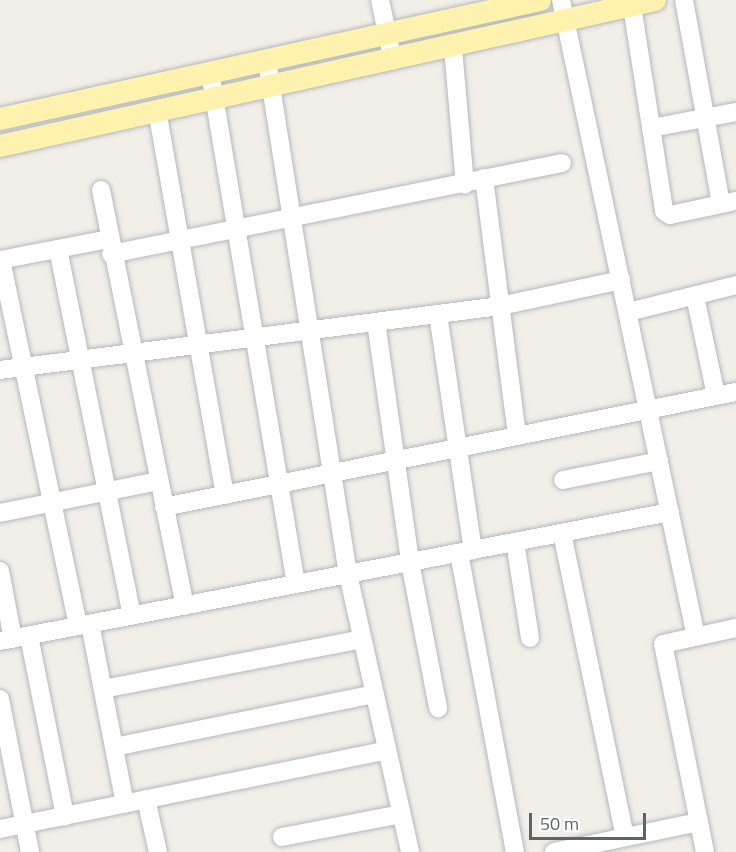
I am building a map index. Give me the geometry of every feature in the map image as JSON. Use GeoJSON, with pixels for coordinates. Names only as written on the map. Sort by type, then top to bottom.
{"type":"FeatureCollection","features":[{"type":"Feature","properties":{"kind":"main road"},"geometry":{"type":"LineString","coordinates":[[0,119],[540,0]]}},
{"type":"Feature","properties":{"kind":"main road"},"geometry":{"type":"LineString","coordinates":[[0,146],[157,110],[453,48],[655,0]]}},
{"type":"Feature","properties":{"kind":"street"},"geometry":{"type":"LineString","coordinates":[[380,0],[393,61]]}},
{"type":"Feature","properties":{"kind":"street"},"geometry":{"type":"LineString","coordinates":[[561,0],[696,637]]}},
{"type":"Feature","properties":{"kind":"street"},"geometry":{"type":"LineString","coordinates":[[632,6],[664,211],[670,215],[729,203],[706,118],[684,0]]}},
{"type":"Feature","properties":{"kind":"street"},"geometry":{"type":"LineString","coordinates":[[453,48],[465,184]]}},
{"type":"Feature","properties":{"kind":"street"},"geometry":{"type":"LineString","coordinates":[[267,61],[348,574],[410,852]]}},
{"type":"Feature","properties":{"kind":"street"},"geometry":{"type":"LineString","coordinates":[[210,72],[296,584]]}},
{"type":"Feature","properties":{"kind":"street"},"geometry":{"type":"LineString","coordinates":[[157,110],[225,495]]}},
{"type":"Feature","properties":{"kind":"street"},"geometry":{"type":"LineString","coordinates":[[651,128],[736,112]]}},
{"type":"Feature","properties":{"kind":"street"},"geometry":{"type":"LineString","coordinates":[[125,804],[103,689],[51,503],[1,260],[58,249],[180,240],[562,163]]}},
{"type":"Feature","properties":{"kind":"street"},"geometry":{"type":"LineString","coordinates":[[484,178],[516,436]]}},
{"type":"Feature","properties":{"kind":"street"},"geometry":{"type":"LineString","coordinates":[[101,190],[110,246],[185,606]]}},
{"type":"Feature","properties":{"kind":"street"},"geometry":{"type":"LineString","coordinates":[[58,249],[132,616]]}},
{"type":"Feature","properties":{"kind":"street"},"geometry":{"type":"LineString","coordinates":[[0,370],[500,306],[621,280]]}},
{"type":"Feature","properties":{"kind":"street"},"geometry":{"type":"LineString","coordinates":[[627,312],[736,285]]}},
{"type":"Feature","properties":{"kind":"street"},"geometry":{"type":"LineString","coordinates":[[695,296],[716,396]]}},
{"type":"Feature","properties":{"kind":"street"},"geometry":{"type":"LineString","coordinates":[[438,314],[458,448],[466,551],[515,852]]}},
{"type":"Feature","properties":{"kind":"street"},"geometry":{"type":"LineString","coordinates":[[376,322],[410,562],[438,708]]}},
{"type":"Feature","properties":{"kind":"street"},"geometry":{"type":"LineString","coordinates":[[164,507],[736,392]]}},
{"type":"Feature","properties":{"kind":"street"},"geometry":{"type":"LineString","coordinates":[[563,480],[659,461]]}},
{"type":"Feature","properties":{"kind":"street"},"geometry":{"type":"LineString","coordinates":[[0,513],[158,481]]}},
{"type":"Feature","properties":{"kind":"street"},"geometry":{"type":"LineString","coordinates":[[14,639],[670,512]]}},
{"type":"Feature","properties":{"kind":"street"},"geometry":{"type":"LineString","coordinates":[[562,533],[625,837]]}},
{"type":"Feature","properties":{"kind":"street"},"geometry":{"type":"LineString","coordinates":[[515,542],[530,638]]}},
{"type":"Feature","properties":{"kind":"street"},"geometry":{"type":"LineString","coordinates":[[0,570],[14,639],[65,816]]}},
{"type":"Feature","properties":{"kind":"street"},"geometry":{"type":"LineString","coordinates":[[705,852],[663,644],[736,628]]}},
{"type":"Feature","properties":{"kind":"street"},"geometry":{"type":"LineString","coordinates":[[103,689],[362,639]]}},
{"type":"Feature","properties":{"kind":"street"},"geometry":{"type":"LineString","coordinates":[[114,747],[375,694]]}},
{"type":"Feature","properties":{"kind":"street"},"geometry":{"type":"LineString","coordinates":[[0,699],[30,852]]}},
{"type":"Feature","properties":{"kind":"street"},"geometry":{"type":"LineString","coordinates":[[0,829],[387,750]]}},
{"type":"Feature","properties":{"kind":"street"},"geometry":{"type":"LineString","coordinates":[[146,799],[158,852]]}},
{"type":"Feature","properties":{"kind":"street"},"geometry":{"type":"LineString","coordinates":[[282,837],[401,813]]}},
{"type":"Feature","properties":{"kind":"street"},"geometry":{"type":"LineString","coordinates":[[564,851],[699,822]]}}]}
